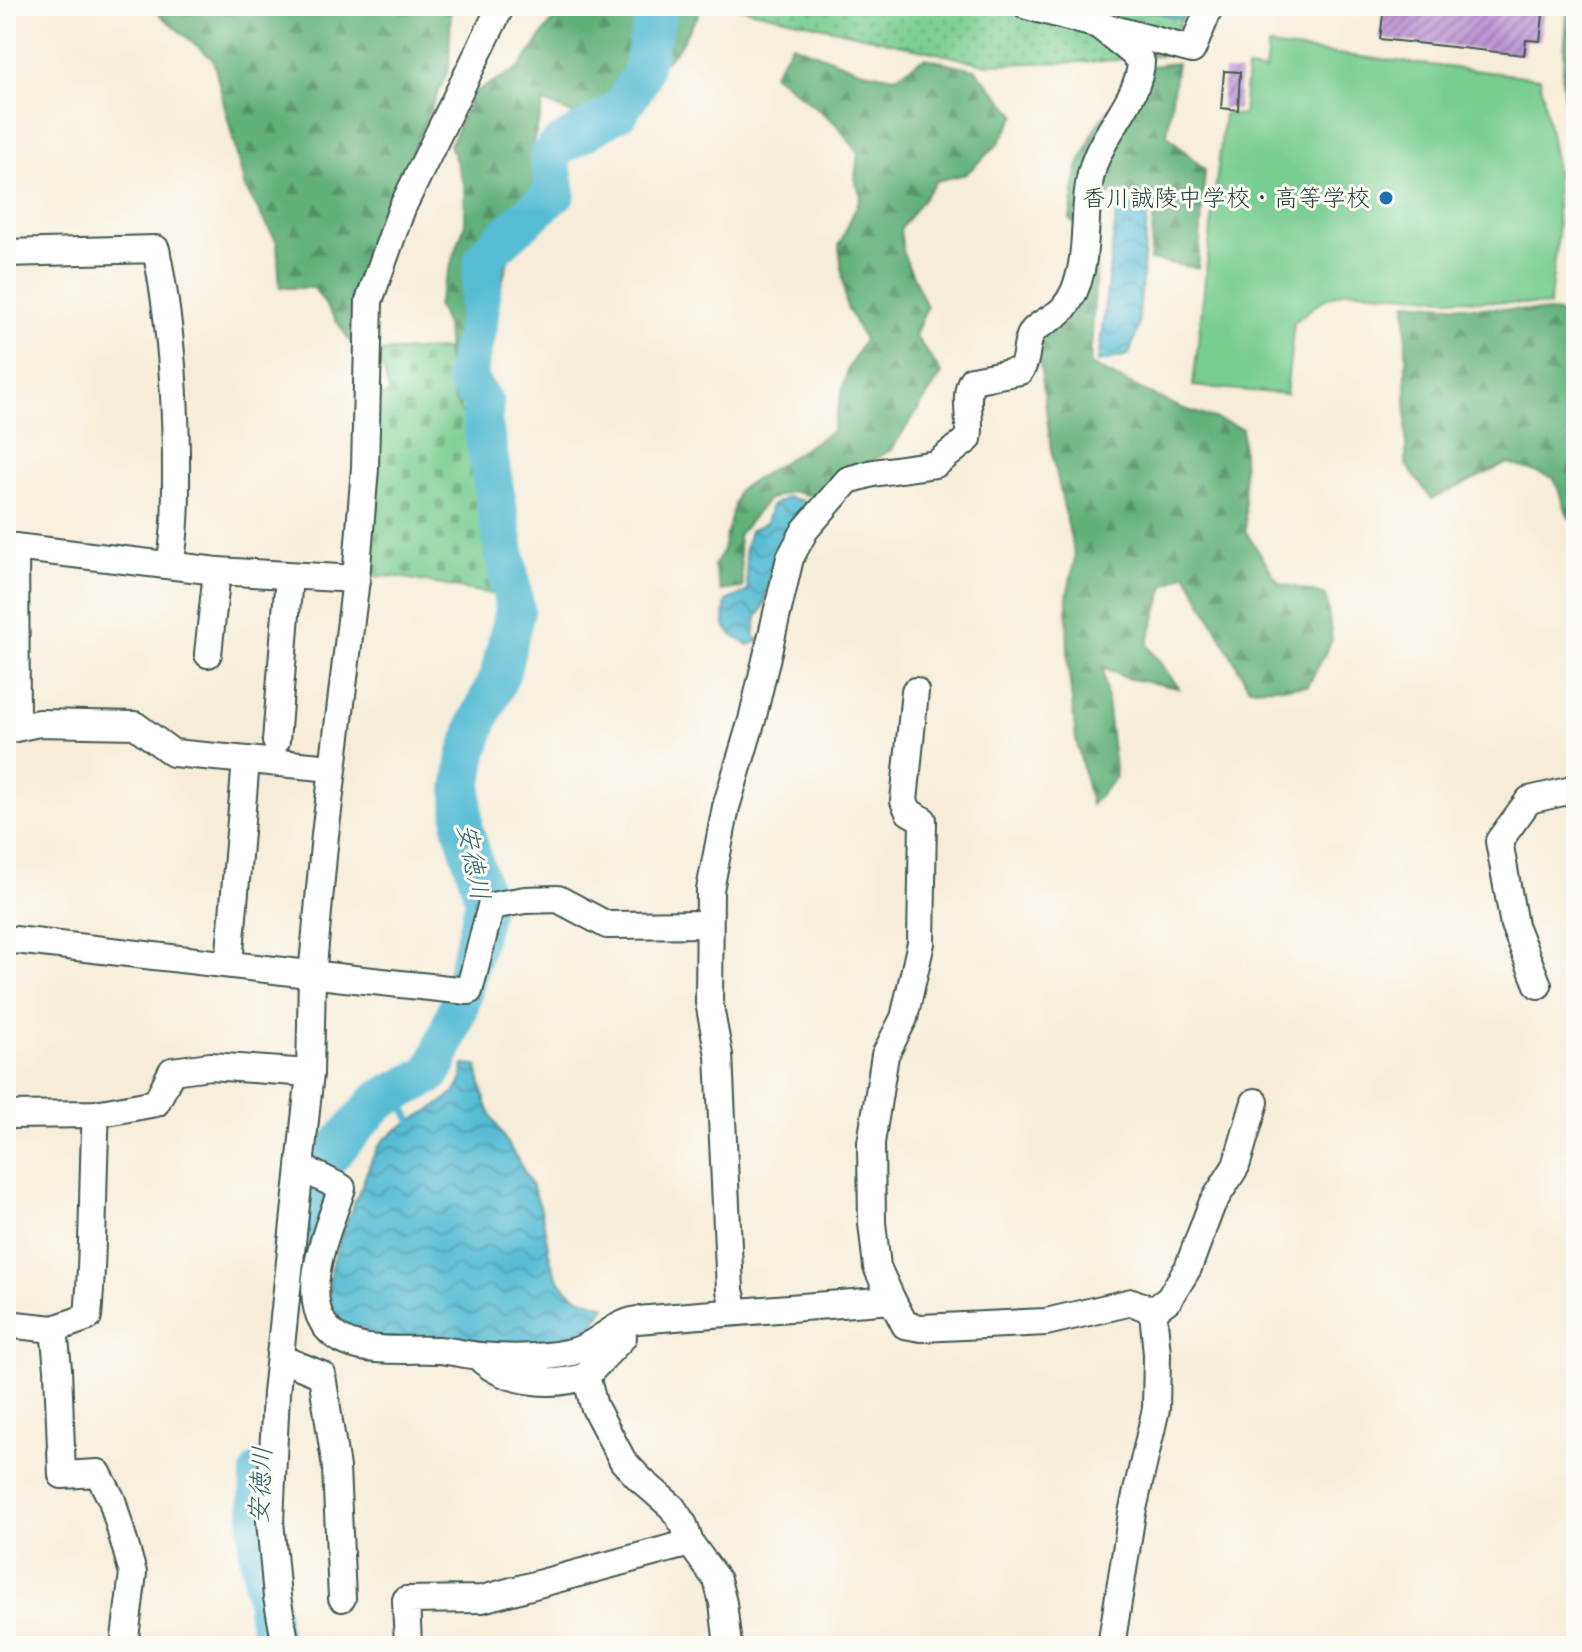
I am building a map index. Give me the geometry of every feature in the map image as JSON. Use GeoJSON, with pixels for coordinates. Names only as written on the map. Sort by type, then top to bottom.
{"type":"FeatureCollection","features":[{"type":"Feature","properties":{"kind":"street"},"geometry":{"type":"LineString","coordinates":[[286,1646],[277,1597],[270,1521],[280,1358],[310,1073],[312,976],[325,835],[356,579],[365,468],[369,301],[402,208],[501,6]]}},
{"type":"Feature","properties":{"kind":"street"},"geometry":{"type":"LineString","coordinates":[[1027,6],[1192,50],[1210,6]]}},
{"type":"Feature","properties":{"kind":"street"},"geometry":{"type":"LineString","coordinates":[[735,1311],[730,1290],[719,1055],[709,1002],[710,890],[726,807],[752,720],[790,558],[805,530],[848,480],[873,473],[936,464],[968,439],[967,389],[972,380],[1020,371],[1025,365],[1028,344],[1034,331],[1062,310],[1074,290],[1080,272],[1092,168],[1140,75],[1141,62],[1097,24]]}},
{"type":"Feature","properties":{"kind":"street"},"geometry":{"type":"LineString","coordinates":[[6,253],[156,249],[167,301],[175,378],[177,528],[170,565]]}},
{"type":"Feature","properties":{"kind":"street"},"geometry":{"type":"LineString","coordinates":[[332,768],[173,753],[135,725],[11,725],[11,546],[217,571],[356,579]]}},
{"type":"Feature","properties":{"kind":"street"},"geometry":{"type":"LineString","coordinates":[[208,654],[217,571]]}},
{"type":"Feature","properties":{"kind":"street"},"geometry":{"type":"LineString","coordinates":[[276,741],[289,576]]}},
{"type":"Feature","properties":{"kind":"street"},"geometry":{"type":"LineString","coordinates":[[915,691],[904,801],[909,812],[923,820],[921,943],[904,1018],[885,1055],[871,1143],[872,1223],[877,1267],[905,1325],[921,1328],[1046,1322],[1132,1302],[1153,1311]]}},
{"type":"Feature","properties":{"kind":"street"},"geometry":{"type":"LineString","coordinates":[[229,964],[246,760]]}},
{"type":"Feature","properties":{"kind":"street"},"geometry":{"type":"LineString","coordinates":[[1538,985],[1514,925],[1499,841],[1529,800],[1576,789]]}},
{"type":"Feature","properties":{"kind":"street"},"geometry":{"type":"LineString","coordinates":[[6,939],[312,976],[469,991],[491,906],[525,900],[558,899],[607,925],[709,924]]}},
{"type":"Feature","properties":{"kind":"street"},"geometry":{"type":"LineString","coordinates":[[6,1115],[96,1114],[156,1103],[172,1071],[210,1066],[310,1073]]}},
{"type":"Feature","properties":{"kind":"street"},"geometry":{"type":"LineString","coordinates":[[1153,1311],[1169,1299],[1188,1268],[1212,1204],[1236,1166],[1255,1102]]}},
{"type":"Feature","properties":{"kind":"street"},"geometry":{"type":"LineString","coordinates":[[6,1324],[54,1329],[88,1317],[93,1260],[92,1176],[96,1114]]}},
{"type":"Feature","properties":{"kind":"street"},"geometry":{"type":"LineString","coordinates":[[300,1167],[342,1188],[319,1255],[314,1292],[320,1319],[330,1334],[358,1347],[455,1351],[477,1356],[537,1359],[576,1351],[599,1341],[622,1322],[892,1300]]}},
{"type":"Feature","properties":{"kind":"street"},"geometry":{"type":"LineString","coordinates":[[1111,1646],[1132,1513],[1156,1409],[1157,1354],[1153,1311]]}},
{"type":"Feature","properties":{"kind":"street"},"geometry":{"type":"LineString","coordinates":[[477,1356],[490,1367],[529,1381],[551,1382],[586,1376],[634,1327],[637,1320]]}},
{"type":"Feature","properties":{"kind":"street"},"geometry":{"type":"LineString","coordinates":[[54,1329],[62,1475],[98,1473],[112,1500],[133,1573],[124,1646]]}},
{"type":"Feature","properties":{"kind":"street"},"geometry":{"type":"LineString","coordinates":[[280,1358],[322,1375],[336,1468],[342,1598]]}},
{"type":"Feature","properties":{"kind":"street"},"geometry":{"type":"LineString","coordinates":[[586,1376],[594,1406],[623,1461],[672,1507],[684,1525],[690,1543],[717,1580],[728,1646]]}},
{"type":"Feature","properties":{"kind":"street"},"geometry":{"type":"LineString","coordinates":[[408,1646],[406,1600],[482,1599],[690,1543]]}},
{"type":"Feature","properties":{"kind":"green space"},"geometry":{"type":"Polygon","coordinates":[[[149,6],[451,6],[449,68],[369,248],[352,344],[314,288],[280,288],[277,242],[245,188],[213,59],[149,6]]]}},
{"type":"Feature","properties":{"kind":"green space"},"geometry":{"type":"Polygon","coordinates":[[[563,6],[689,6],[699,14],[676,51],[625,99],[574,115],[544,102],[533,143],[556,203],[509,257],[489,329],[486,378],[475,411],[460,406],[448,360],[446,325],[437,305],[465,224],[465,186],[450,145],[473,93],[519,68],[563,6]]]}},
{"type":"Feature","properties":{"kind":"green space"},"geometry":{"type":"Polygon","coordinates":[[[732,6],[1134,6],[1182,19],[1167,55],[1091,62],[984,64],[732,6]]]}},
{"type":"Feature","properties":{"kind":"green space"},"geometry":{"type":"Polygon","coordinates":[[[1568,6],[1576,6],[1576,162],[1573,162],[1562,81],[1568,6]]]}},
{"type":"Feature","properties":{"kind":"green space"},"geometry":{"type":"Polygon","coordinates":[[[792,44],[859,70],[895,77],[924,58],[975,69],[1016,115],[998,144],[966,174],[936,181],[900,230],[904,256],[927,307],[915,335],[942,374],[891,450],[843,478],[822,499],[791,491],[767,500],[738,535],[743,588],[721,591],[714,566],[722,553],[738,490],[832,431],[848,369],[864,340],[846,305],[839,246],[861,196],[855,179],[858,152],[834,122],[773,74],[792,44]]]}},
{"type":"Feature","properties":{"kind":"green space","name":"香川誠陵中学校・高等学校"},"geometry":{"type":"Polygon","coordinates":[[[1268,46],[1540,78],[1555,161],[1558,236],[1549,306],[1347,290],[1321,301],[1294,322],[1286,394],[1193,386],[1224,114],[1243,115],[1247,69],[1265,71],[1268,46]]]}},
{"type":"Feature","properties":{"kind":"green space"},"geometry":{"type":"Polygon","coordinates":[[[1177,63],[1167,135],[1205,170],[1198,268],[1150,260],[1155,198],[1113,190],[1100,210],[1090,365],[1179,407],[1242,428],[1246,532],[1279,583],[1326,595],[1332,640],[1308,686],[1249,688],[1186,573],[1165,586],[1147,645],[1179,688],[1126,678],[1103,667],[1116,777],[1091,805],[1076,739],[1068,664],[1067,597],[1075,557],[1051,449],[1038,345],[1060,324],[1092,234],[1070,220],[1077,170],[1096,127],[1116,100],[1151,66],[1177,63]]]}},
{"type":"Feature","properties":{"kind":"green space"},"geometry":{"type":"Polygon","coordinates":[[[1406,302],[1576,314],[1576,514],[1569,518],[1554,478],[1508,463],[1432,499],[1406,465],[1406,302]]]}},
{"type":"Feature","properties":{"kind":"green space"},"geometry":{"type":"Polygon","coordinates":[[[446,349],[456,402],[468,417],[478,422],[508,597],[393,576],[367,577],[376,398],[390,393],[378,352],[446,349]]]}},
{"type":"Feature","properties":{"kind":"water"},"geometry":{"type":"Polygon","coordinates":[[[1131,6],[1189,6],[1182,19],[1131,6]]]}},
{"type":"Feature","properties":{"kind":"water"},"geometry":{"type":"Polygon","coordinates":[[[1148,206],[1138,329],[1129,355],[1098,362],[1117,207],[1148,206]]]}},
{"type":"Feature","properties":{"kind":"water"},"geometry":{"type":"Polygon","coordinates":[[[787,497],[810,503],[807,511],[785,536],[774,559],[763,608],[757,617],[754,636],[760,641],[749,645],[727,629],[724,618],[726,601],[748,591],[745,548],[750,531],[766,523],[771,506],[787,497]]]}},
{"type":"Feature","properties":{"kind":"water"},"geometry":{"type":"Polygon","coordinates":[[[464,1065],[477,1066],[490,1113],[536,1195],[550,1256],[562,1284],[582,1298],[605,1306],[592,1327],[569,1340],[537,1346],[357,1337],[343,1328],[333,1313],[330,1279],[334,1260],[375,1153],[391,1134],[455,1092],[462,1081],[464,1065]]]}},
{"type":"Feature","properties":{"kind":"building"},"geometry":{"type":"Polygon","coordinates":[[[1384,6],[1544,6],[1540,41],[1526,40],[1524,55],[1380,39],[1384,6]]]}},
{"type":"Feature","properties":{"kind":"building"},"geometry":{"type":"Polygon","coordinates":[[[1224,71],[1240,72],[1238,110],[1221,108],[1224,71]]]}},
{"type":"Feature","properties":{"kind":"waterway","name":"安徳川"},"geometry":{"type":"LineString","coordinates":[[291,1249],[325,1161],[378,1101],[430,1075],[437,1063],[460,1002],[485,901],[463,828],[462,789],[467,756],[478,722],[500,674],[515,611],[482,419],[484,405],[465,377],[478,323],[484,259],[556,192],[549,158],[556,148],[620,110],[639,80],[658,10],[656,6]]}},
{"type":"Feature","properties":{"kind":"waterway"},"geometry":{"type":"LineString","coordinates":[[395,1092],[411,1120]]}},
{"type":"Feature","properties":{"kind":"waterway","name":"安徳川"},"geometry":{"type":"LineString","coordinates":[[260,1473],[258,1546],[273,1646]]}},
{"type":"Feature","properties":{"kind":"place","name":"香川誠陵中学校・高等学校"},"geometry":{"type":"Point","coordinates":[1386,198]}}]}
